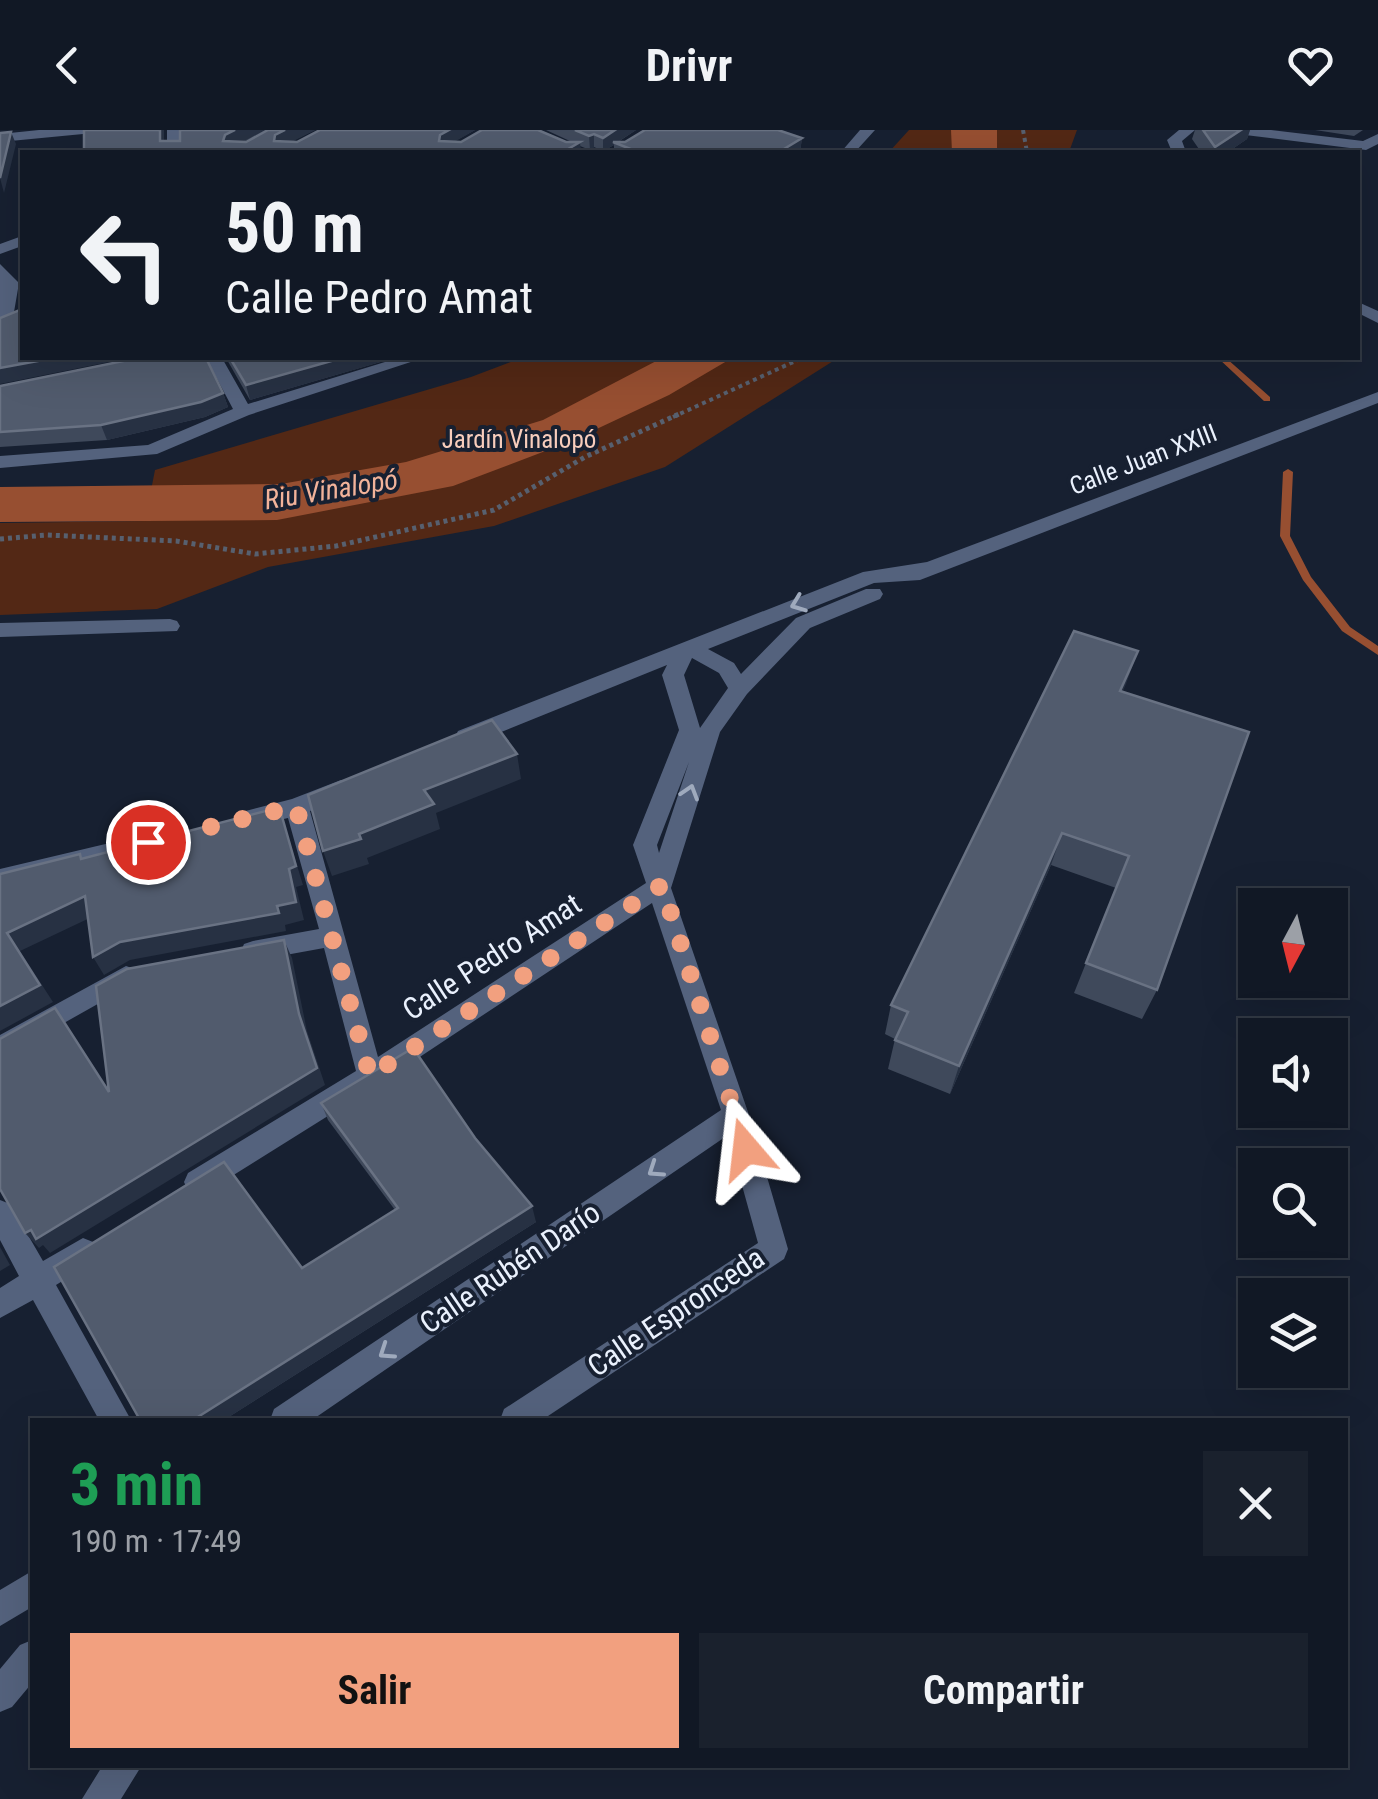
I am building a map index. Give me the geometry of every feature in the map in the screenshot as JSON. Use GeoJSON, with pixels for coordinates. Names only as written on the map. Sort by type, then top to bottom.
{"type":"FeatureCollection","features":[{"type":"Feature","properties":{"kind":"street"},"geometry":{"type":"LineString","coordinates":[[0,138],[83,130]]}},
{"type":"Feature","properties":{"kind":"street"},"geometry":{"type":"LineString","coordinates":[[850,150],[868,130]]}},
{"type":"Feature","properties":{"kind":"street"},"geometry":{"type":"LineString","coordinates":[[1178,150],[1174,140],[1188,130]]}},
{"type":"Feature","properties":{"kind":"street"},"geometry":{"type":"LineString","coordinates":[[1237,130],[1366,146],[1378,138]]}},
{"type":"Feature","properties":{"kind":"street"},"geometry":{"type":"LineString","coordinates":[[0,269],[11,283],[6,312],[0,314]]}},
{"type":"Feature","properties":{"kind":"street"},"geometry":{"type":"LineString","coordinates":[[215,360],[243,411]]}},
{"type":"Feature","properties":{"kind":"street"},"geometry":{"type":"LineString","coordinates":[[0,462],[150,450],[363,366],[401,360]]}},
{"type":"Feature","properties":{"kind":"street","name":"Calle Juan XXIII"},"geometry":{"type":"LineString","coordinates":[[925,568],[1378,397]]}},
{"type":"Feature","properties":{"kind":"street"},"geometry":{"type":"LineString","coordinates":[[442,747],[870,577],[925,568]]}},
{"type":"Feature","properties":{"kind":"street"},"geometry":{"type":"LineString","coordinates":[[662,885],[710,730],[740,689],[803,622],[890,588],[925,568]]}},
{"type":"Feature","properties":{"kind":"street"},"geometry":{"type":"LineString","coordinates":[[0,630],[170,626]]}},
{"type":"Feature","properties":{"kind":"street"},"geometry":{"type":"LineString","coordinates":[[686,647],[727,668],[740,689]]}},
{"type":"Feature","properties":{"kind":"street"},"geometry":{"type":"LineString","coordinates":[[686,647],[673,675],[690,730],[646,845],[736,1115]]}},
{"type":"Feature","properties":{"kind":"street"},"geometry":{"type":"LineString","coordinates":[[222,824],[296,806],[370,776]]}},
{"type":"Feature","properties":{"kind":"street"},"geometry":{"type":"LineString","coordinates":[[296,806],[370,1076]]}},
{"type":"Feature","properties":{"kind":"street"},"geometry":{"type":"LineString","coordinates":[[0,878],[167,838]]}},
{"type":"Feature","properties":{"kind":"street","name":"Calle Pedro Amat"},"geometry":{"type":"LineString","coordinates":[[172,1198],[370,1076],[662,885]]}},
{"type":"Feature","properties":{"kind":"street"},"geometry":{"type":"LineString","coordinates":[[222,956],[333,936]]}},
{"type":"Feature","properties":{"kind":"street"},"geometry":{"type":"LineString","coordinates":[[0,1048],[130,974],[149,970]]}},
{"type":"Feature","properties":{"kind":"street","name":"Calle Rubén Darío"},"geometry":{"type":"LineString","coordinates":[[288,1418],[736,1115]]}},
{"type":"Feature","properties":{"kind":"street","name":"Calle Espronceda"},"geometry":{"type":"LineString","coordinates":[[518,1418],[774,1249],[736,1115]]}},
{"type":"Feature","properties":{"kind":"street"},"geometry":{"type":"LineString","coordinates":[[0,1213],[115,1418]]}},
{"type":"Feature","properties":{"kind":"street"},"geometry":{"type":"LineString","coordinates":[[0,1304],[105,1239]]}},
{"type":"Feature","properties":{"kind":"street"},"geometry":{"type":"LineString","coordinates":[[0,1609],[30,1589]]}},
{"type":"Feature","properties":{"kind":"street"},"geometry":{"type":"LineString","coordinates":[[0,1695],[30,1659]]}},
{"type":"Feature","properties":{"kind":"street"},"geometry":{"type":"LineString","coordinates":[[100,1799],[122,1768]]}},
{"type":"Feature","properties":{"kind":"path"},"geometry":{"type":"LineString","coordinates":[[0,539],[46,535],[176,540],[256,554],[336,546],[494,510],[585,457],[793,360]]}},
{"type":"Feature","properties":{"kind":"green space"},"geometry":{"type":"Polygon","coordinates":[[[909,130],[1077,130],[1070,150],[891,150],[909,130]]]}},
{"type":"Feature","properties":{"kind":"green space","name":"Jardín Vinalopó"},"geometry":{"type":"Polygon","coordinates":[[[516,360],[835,360],[665,467],[494,526],[268,567],[157,609],[0,615],[0,523],[145,521],[155,470],[471,377],[516,360]]]}},
{"type":"Feature","properties":{"kind":"water"},"geometry":{"type":"Polygon","coordinates":[[[951,130],[997,130],[997,150],[952,150],[951,130]]]}},
{"type":"Feature","properties":{"kind":"water","name":"Riu Vinalopó"},"geometry":{"type":"Polygon","coordinates":[[[658,360],[729,360],[669,395],[569,442],[453,486],[277,520],[0,522],[0,487],[281,484],[406,462],[543,420],[658,360]]]}},
{"type":"Feature","properties":{"kind":"building"},"geometry":{"type":"Polygon","coordinates":[[[84,130],[160,130],[160,141],[180,141],[180,130],[235,130],[225,135],[223,141],[246,142],[268,130],[285,130],[275,135],[274,141],[297,142],[320,130],[449,130],[440,135],[439,141],[461,142],[482,130],[538,130],[566,142],[580,142],[566,150],[84,150],[84,130]]]}},
{"type":"Feature","properties":{"kind":"building"},"geometry":{"type":"Polygon","coordinates":[[[575,130],[615,130],[603,138],[575,130]]]}},
{"type":"Feature","properties":{"kind":"building"},"geometry":{"type":"Polygon","coordinates":[[[645,130],[778,130],[802,138],[782,150],[633,150],[613,142],[625,142],[645,130]]]}},
{"type":"Feature","properties":{"kind":"building"},"geometry":{"type":"Polygon","coordinates":[[[1203,130],[1241,130],[1215,147],[1203,130]]]}},
{"type":"Feature","properties":{"kind":"building"},"geometry":{"type":"Polygon","coordinates":[[[11,132],[0,178],[0,133],[11,132]]]}},
{"type":"Feature","properties":{"kind":"building"},"geometry":{"type":"Polygon","coordinates":[[[20,310],[20,360],[43,360],[0,368],[0,318],[20,310]]]}},
{"type":"Feature","properties":{"kind":"building"},"geometry":{"type":"Polygon","coordinates":[[[128,360],[207,360],[223,393],[201,402],[101,425],[0,432],[0,386],[128,360]]]}},
{"type":"Feature","properties":{"kind":"building"},"geometry":{"type":"Polygon","coordinates":[[[231,360],[335,360],[246,385],[231,360]]]}},
{"type":"Feature","properties":{"kind":"building"},"geometry":{"type":"Polygon","coordinates":[[[1074,631],[1138,651],[1120,691],[1249,732],[1157,990],[1086,963],[1129,856],[1062,833],[959,1066],[895,1040],[908,1012],[891,1005],[1074,631]]]}},
{"type":"Feature","properties":{"kind":"building"},"geometry":{"type":"Polygon","coordinates":[[[492,720],[517,754],[424,790],[434,804],[359,834],[361,839],[323,851],[308,795],[492,720]]]}},
{"type":"Feature","properties":{"kind":"building"},"geometry":{"type":"Polygon","coordinates":[[[277,808],[296,866],[289,869],[296,902],[277,906],[279,913],[120,942],[93,957],[85,896],[7,933],[40,985],[0,1006],[0,874],[80,854],[81,859],[277,808]]]}},
{"type":"Feature","properties":{"kind":"building"},"geometry":{"type":"Polygon","coordinates":[[[284,940],[299,1014],[317,1068],[36,1239],[31,1230],[25,1233],[0,1189],[0,1039],[55,1008],[109,1092],[96,986],[127,969],[284,940]]]}},
{"type":"Feature","properties":{"kind":"building"},"geometry":{"type":"Polygon","coordinates":[[[413,1048],[475,1138],[532,1206],[196,1418],[139,1418],[54,1267],[224,1162],[302,1268],[398,1208],[321,1103],[413,1048]]]}},
{"type":"Feature","properties":{"kind":"waterway"},"geometry":{"type":"LineString","coordinates":[[1224,360],[1267,399]]}},
{"type":"Feature","properties":{"kind":"waterway"},"geometry":{"type":"LineString","coordinates":[[1288,472],[1285,536],[1307,578],[1346,629],[1378,651]]}},
{"type":"Feature","properties":{"kind":"route"},"geometry":{"type":"LineString","coordinates":[[148,842],[296,806],[370,1076],[662,885],[746,1149]]}}]}
